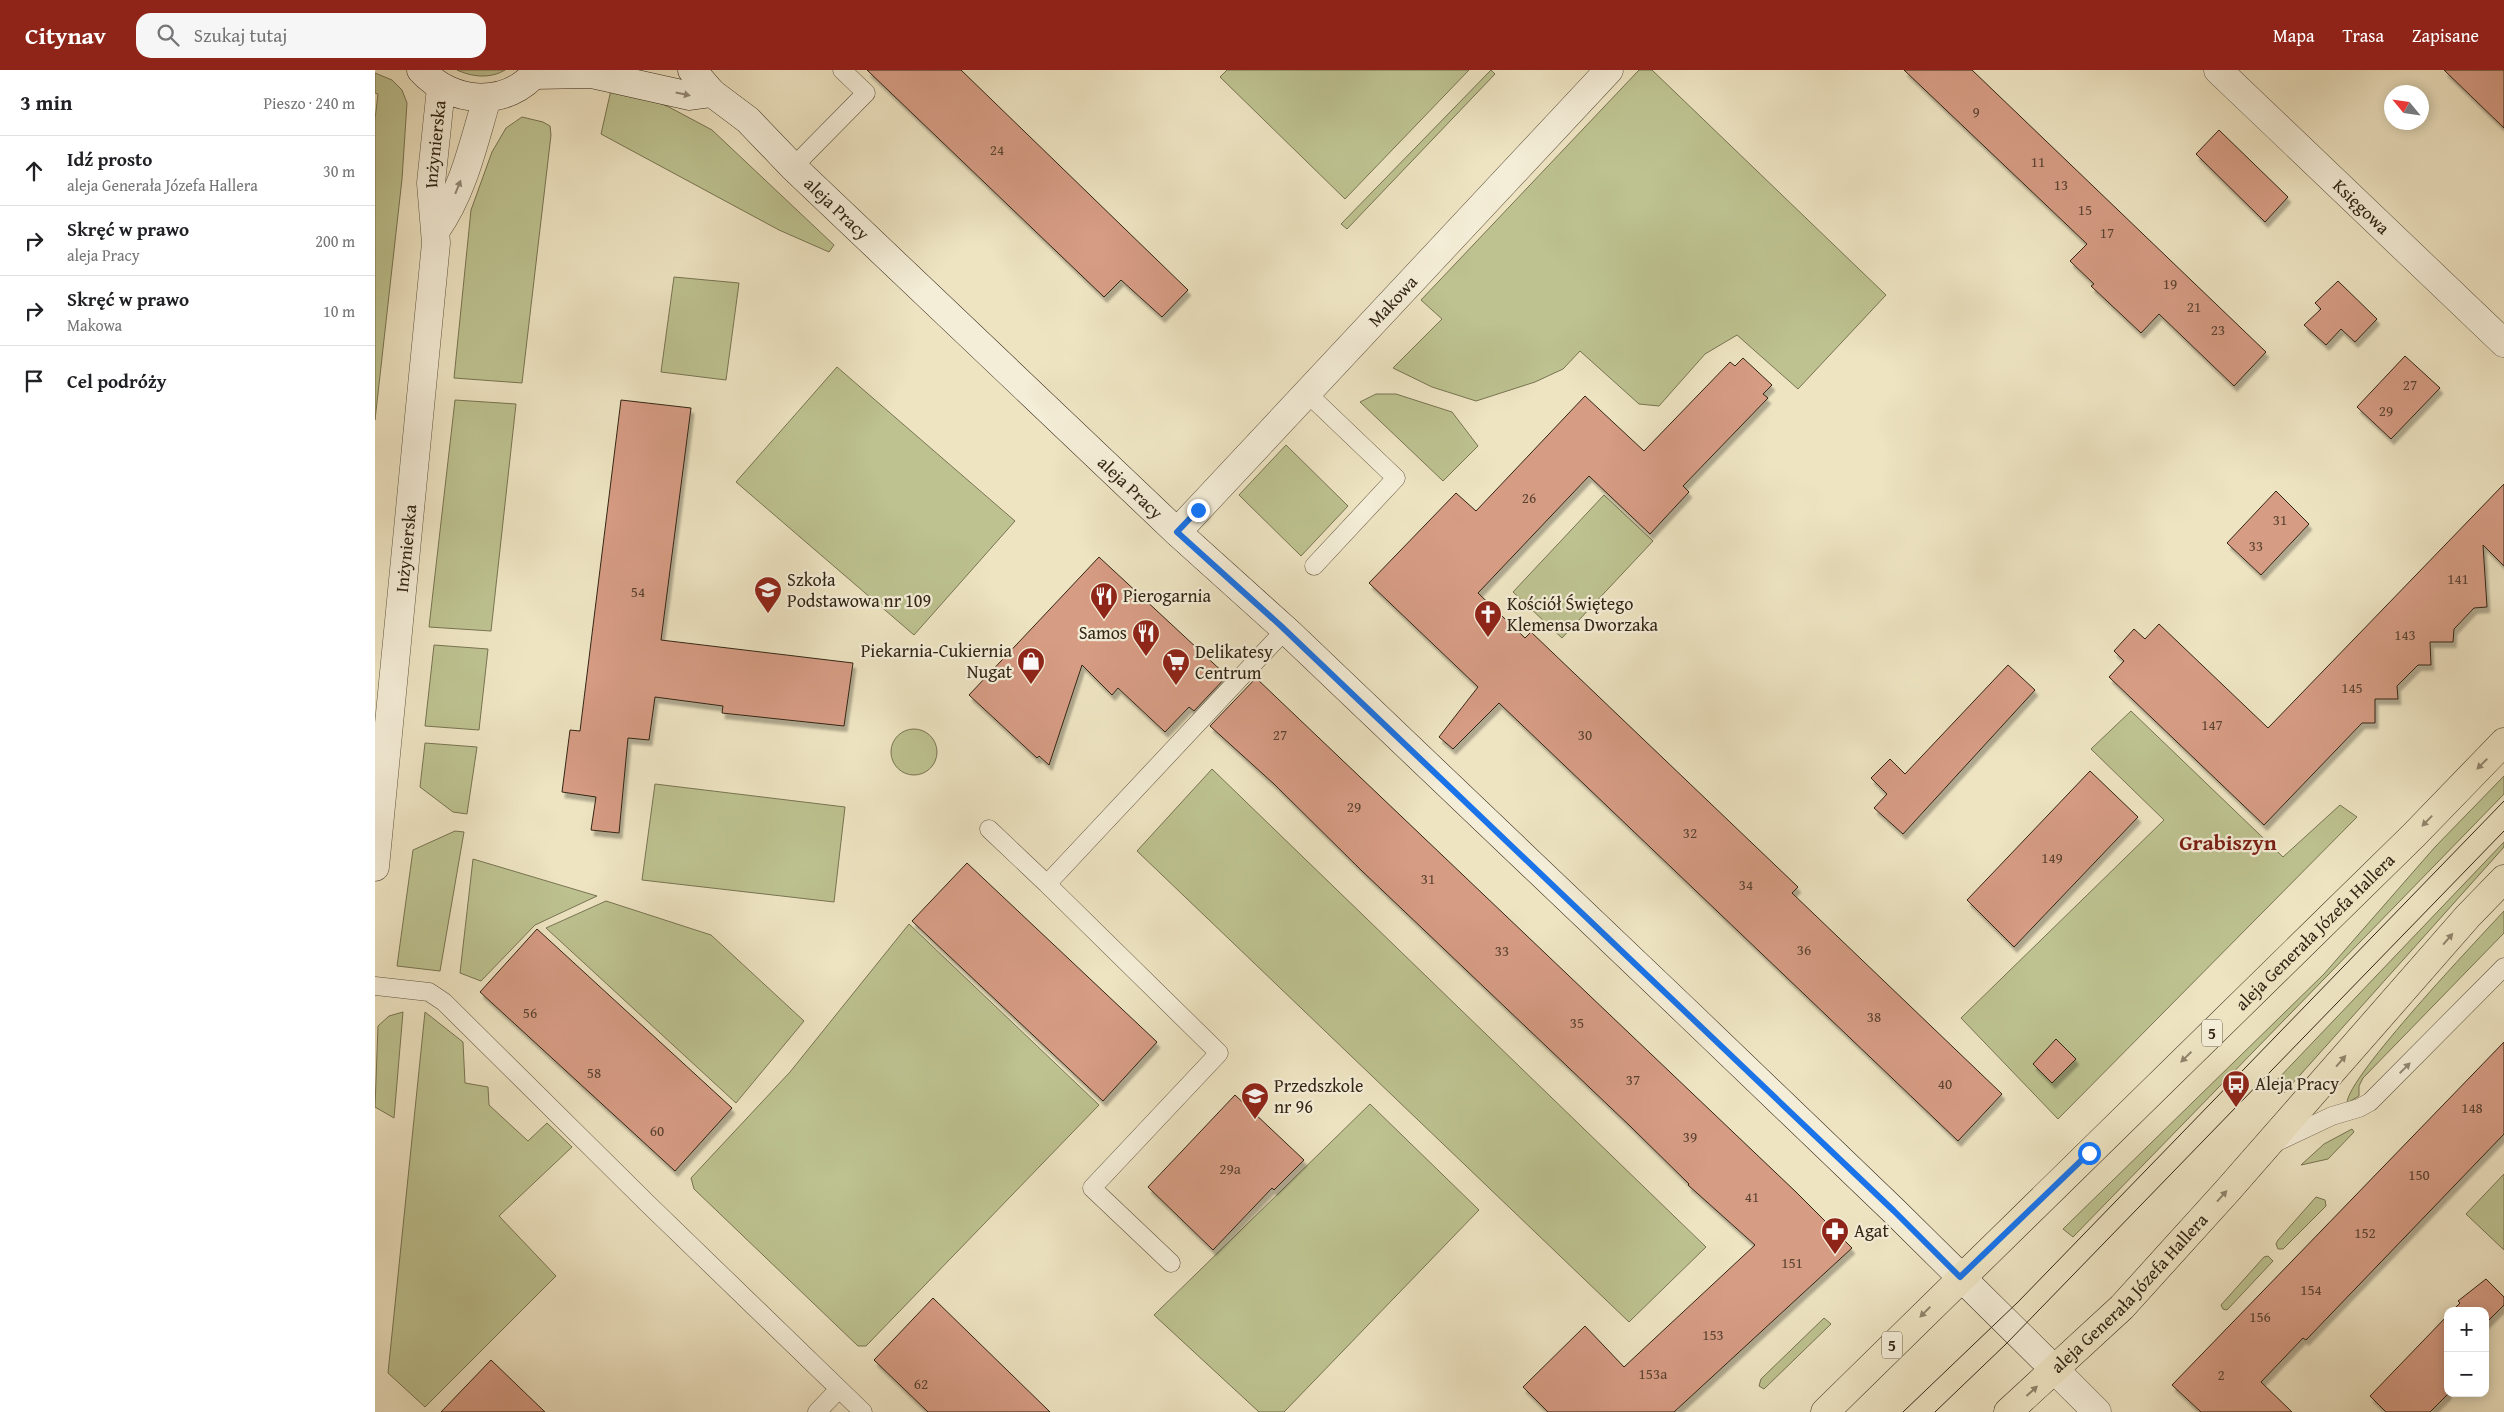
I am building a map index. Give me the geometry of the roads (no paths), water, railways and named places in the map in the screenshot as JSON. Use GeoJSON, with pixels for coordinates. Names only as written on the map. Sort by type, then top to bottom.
{"type":"FeatureCollection","features":[{"type":"Feature","properties":{"kind":"main road","name":"aleja Generała Józefa Hallera"},"geometry":{"type":"LineString","coordinates":[[1825,1412],[1960,1277],[2027,1214],[2414,834],[2504,742]]}},
{"type":"Feature","properties":{"kind":"main road","name":"aleja Generała Józefa Hallera"},"geometry":{"type":"LineString","coordinates":[[2008,1412],[2122,1308],[2468,916],[2504,879]]}},
{"type":"Feature","properties":{"kind":"street"},"geometry":{"type":"LineString","coordinates":[[421,70],[441,88],[463,96],[487,98],[505,94],[535,73],[591,74],[690,96],[713,93]]}},
{"type":"Feature","properties":{"kind":"street","name":"aleja Pracy"},"geometry":{"type":"LineString","coordinates":[[692,70],[713,93],[748,120],[793,167],[1177,532],[1285,630],[1887,1204],[2097,1412]]}},
{"type":"Feature","properties":{"kind":"street","name":"Makowa"},"geometry":{"type":"LineString","coordinates":[[1177,532],[1609,70]]}},
{"type":"Feature","properties":{"kind":"street","name":"Księgowa"},"geometry":{"type":"LineString","coordinates":[[2219,70],[2504,343]]}},
{"type":"Feature","properties":{"kind":"street","name":"Inżynierska"},"geometry":{"type":"LineString","coordinates":[[375,867],[436,230],[432,215],[431,184],[441,88]]}},
{"type":"Feature","properties":{"kind":"street","name":"Inżynierska"},"geometry":{"type":"LineString","coordinates":[[436,230],[446,216],[467,165],[487,98]]}},
{"type":"Feature","properties":{"kind":"lane"},"geometry":{"type":"LineString","coordinates":[[793,167],[866,93],[842,70]]}},
{"type":"Feature","properties":{"kind":"lane"},"geometry":{"type":"LineString","coordinates":[[1307,393],[1396,478],[1314,566]]}},
{"type":"Feature","properties":{"kind":"lane"},"geometry":{"type":"LineString","coordinates":[[1047,884],[1285,630]]}},
{"type":"Feature","properties":{"kind":"lane"},"geometry":{"type":"LineString","coordinates":[[989,829],[1219,1053],[1092,1188],[1171,1263]]}},
{"type":"Feature","properties":{"kind":"lane"},"geometry":{"type":"LineString","coordinates":[[2265,1148],[2333,1116],[2359,1108],[2370,1102],[2504,967]]}},
{"type":"Feature","properties":{"kind":"lane"},"geometry":{"type":"LineString","coordinates":[[375,986],[429,992],[444,1002],[863,1412]]}},
{"type":"Feature","properties":{"kind":"lane"},"geometry":{"type":"LineString","coordinates":[[817,1412],[839,1389]]}},
{"type":"Feature","properties":{"kind":"tram line"},"geometry":{"type":"LineString","coordinates":[[1903,1412],[2018,1302],[2504,801]]}},
{"type":"Feature","properties":{"kind":"tram line"},"geometry":{"type":"LineString","coordinates":[[1935,1412],[2006,1344],[2504,831]]}},
{"type":"Feature","properties":{"kind":"place","name":"Szkoła Podstawowa nr 109"},"geometry":{"type":"Point","coordinates":[768,614]}},
{"type":"Feature","properties":{"kind":"place","name":"Pierogarnia"},"geometry":{"type":"Point","coordinates":[1104,620]}},
{"type":"Feature","properties":{"kind":"place","name":"Kościół Świętego Klemensa Dworzaka"},"geometry":{"type":"Point","coordinates":[1488,638]}},
{"type":"Feature","properties":{"kind":"place","name":"Samos"},"geometry":{"type":"Point","coordinates":[1146,657]}},
{"type":"Feature","properties":{"kind":"place","name":"Piekarnia-Cukiernia Nugat"},"geometry":{"type":"Point","coordinates":[1031,685]}},
{"type":"Feature","properties":{"kind":"place","name":"Delikatesy Centrum"},"geometry":{"type":"Point","coordinates":[1176,686]}},
{"type":"Feature","properties":{"kind":"place","name":"Aleja Pracy"},"geometry":{"type":"Point","coordinates":[2236,1108]}},
{"type":"Feature","properties":{"kind":"place","name":"Przedszkole nr 96"},"geometry":{"type":"Point","coordinates":[1255,1120]}},
{"type":"Feature","properties":{"kind":"place","name":"Agat"},"geometry":{"type":"Point","coordinates":[1835,1255]}},
{"type":"Feature","properties":{"kind":"district","name":"Grabiszyn"},"geometry":{"type":"Point","coordinates":[2228,842]}}]}
